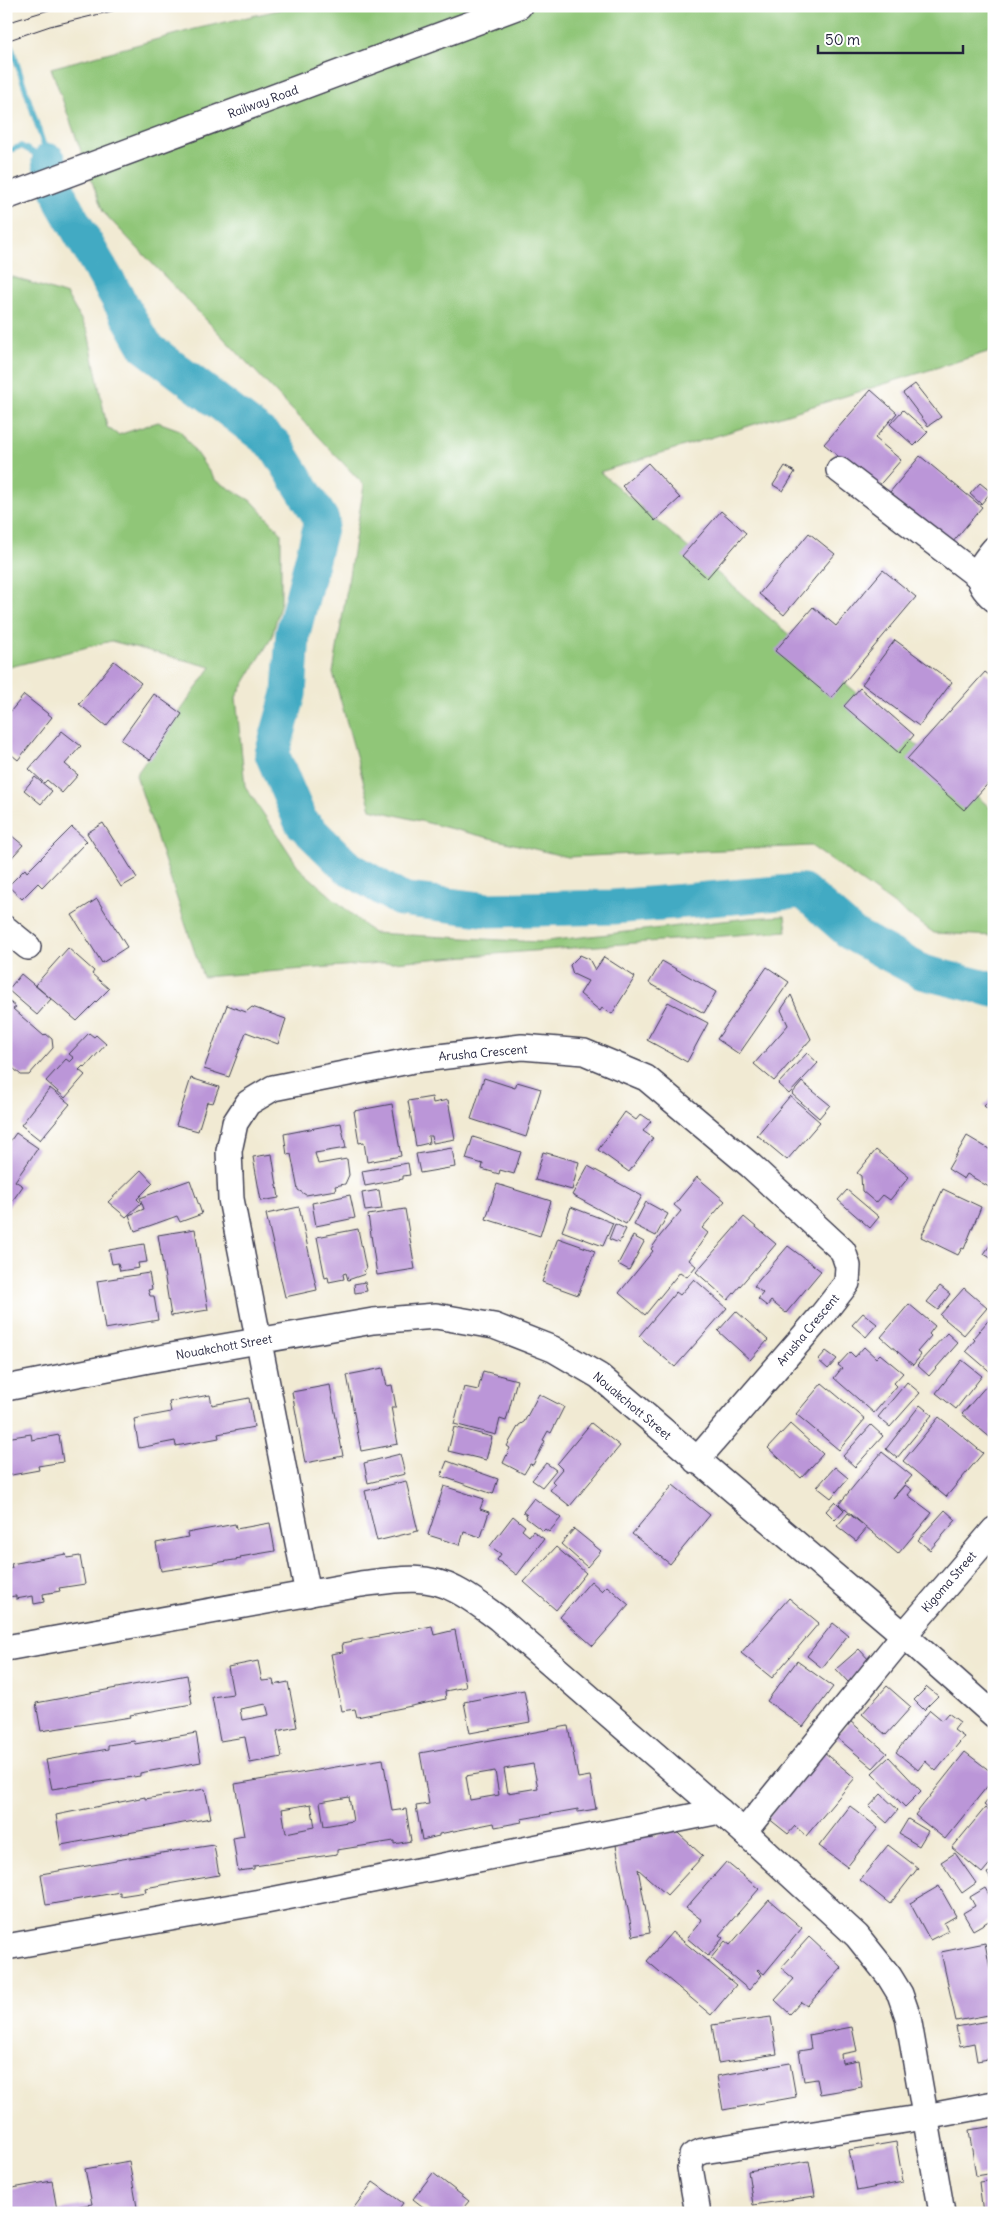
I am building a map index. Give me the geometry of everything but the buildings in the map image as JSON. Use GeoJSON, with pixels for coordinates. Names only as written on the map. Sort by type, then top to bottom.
{"type":"FeatureCollection","features":[{"type":"Feature","properties":{"kind":"street","name":"Railway Road"},"geometry":{"type":"LineString","coordinates":[[10,196],[519,6]]}},
{"type":"Feature","properties":{"kind":"street"},"geometry":{"type":"LineString","coordinates":[[839,470],[979,577]]}},
{"type":"Feature","properties":{"kind":"street"},"geometry":{"type":"LineString","coordinates":[[994,549],[980,565],[979,577],[983,590],[994,599]]}},
{"type":"Feature","properties":{"kind":"street"},"geometry":{"type":"LineString","coordinates":[[6,930],[28,947]]}},
{"type":"Feature","properties":{"kind":"street","name":"Arusha Crescent"},"geometry":{"type":"LineString","coordinates":[[308,1594],[231,1199],[229,1151],[235,1123],[248,1103],[273,1088],[414,1060],[522,1047],[584,1052],[646,1078],[751,1166],[843,1251],[848,1266],[847,1283],[822,1316],[696,1461]]}},
{"type":"Feature","properties":{"kind":"street","name":"Nouakchott Street"},"geometry":{"type":"LineString","coordinates":[[6,1388],[373,1321],[436,1316],[494,1326],[553,1349],[599,1376],[696,1461],[904,1635],[994,1716]]}},
{"type":"Feature","properties":{"kind":"street","name":"Kigoma Street"},"geometry":{"type":"LineString","coordinates":[[744,1832],[904,1635],[994,1530]]}},
{"type":"Feature","properties":{"kind":"street"},"geometry":{"type":"LineString","coordinates":[[6,1648],[308,1594],[410,1578],[435,1582],[455,1589],[498,1618],[744,1832],[857,1936],[889,1976],[900,1994],[908,2017],[942,2213]]}},
{"type":"Feature","properties":{"kind":"street"},"geometry":{"type":"LineString","coordinates":[[6,1947],[266,1902],[720,1811]]}},
{"type":"Feature","properties":{"kind":"street"},"geometry":{"type":"LineString","coordinates":[[698,2213],[690,2168],[692,2156],[703,2151],[925,2117],[994,2104]]}},
{"type":"Feature","properties":{"kind":"green space"},"geometry":{"type":"Polygon","coordinates":[[[296,6],[994,6],[994,350],[600,472],[994,811],[994,936],[934,933],[811,846],[567,857],[371,809],[333,673],[364,485],[103,212],[51,68],[195,29],[296,6]]]}},
{"type":"Feature","properties":{"kind":"green space"},"geometry":{"type":"Polygon","coordinates":[[[13,277],[67,295],[88,332],[107,427],[118,435],[158,422],[180,430],[215,480],[253,502],[281,533],[281,601],[272,637],[236,697],[245,786],[300,869],[373,933],[538,942],[749,918],[785,916],[787,931],[203,977],[136,775],[211,667],[111,641],[6,668],[6,278],[13,277]]]}},
{"type":"Feature","properties":{"kind":"waterway"},"geometry":{"type":"LineString","coordinates":[[6,30],[49,161]]}},
{"type":"Feature","properties":{"kind":"waterway"},"geometry":{"type":"LineString","coordinates":[[6,152],[21,146],[49,161]]}},
{"type":"Feature","properties":{"kind":"waterway"},"geometry":{"type":"LineString","coordinates":[[49,161],[62,202],[146,347],[275,445],[322,520],[293,633],[289,694],[272,754],[301,822],[347,867],[400,899],[489,910],[613,907],[803,891],[852,934],[922,972],[994,990]]}},
{"type":"Feature","properties":{"kind":"tram line"},"geometry":{"type":"LineString","coordinates":[[6,23],[62,6]]}},
{"type":"Feature","properties":{"kind":"tram line"},"geometry":{"type":"LineString","coordinates":[[6,41],[50,26],[133,6]]}}]}
